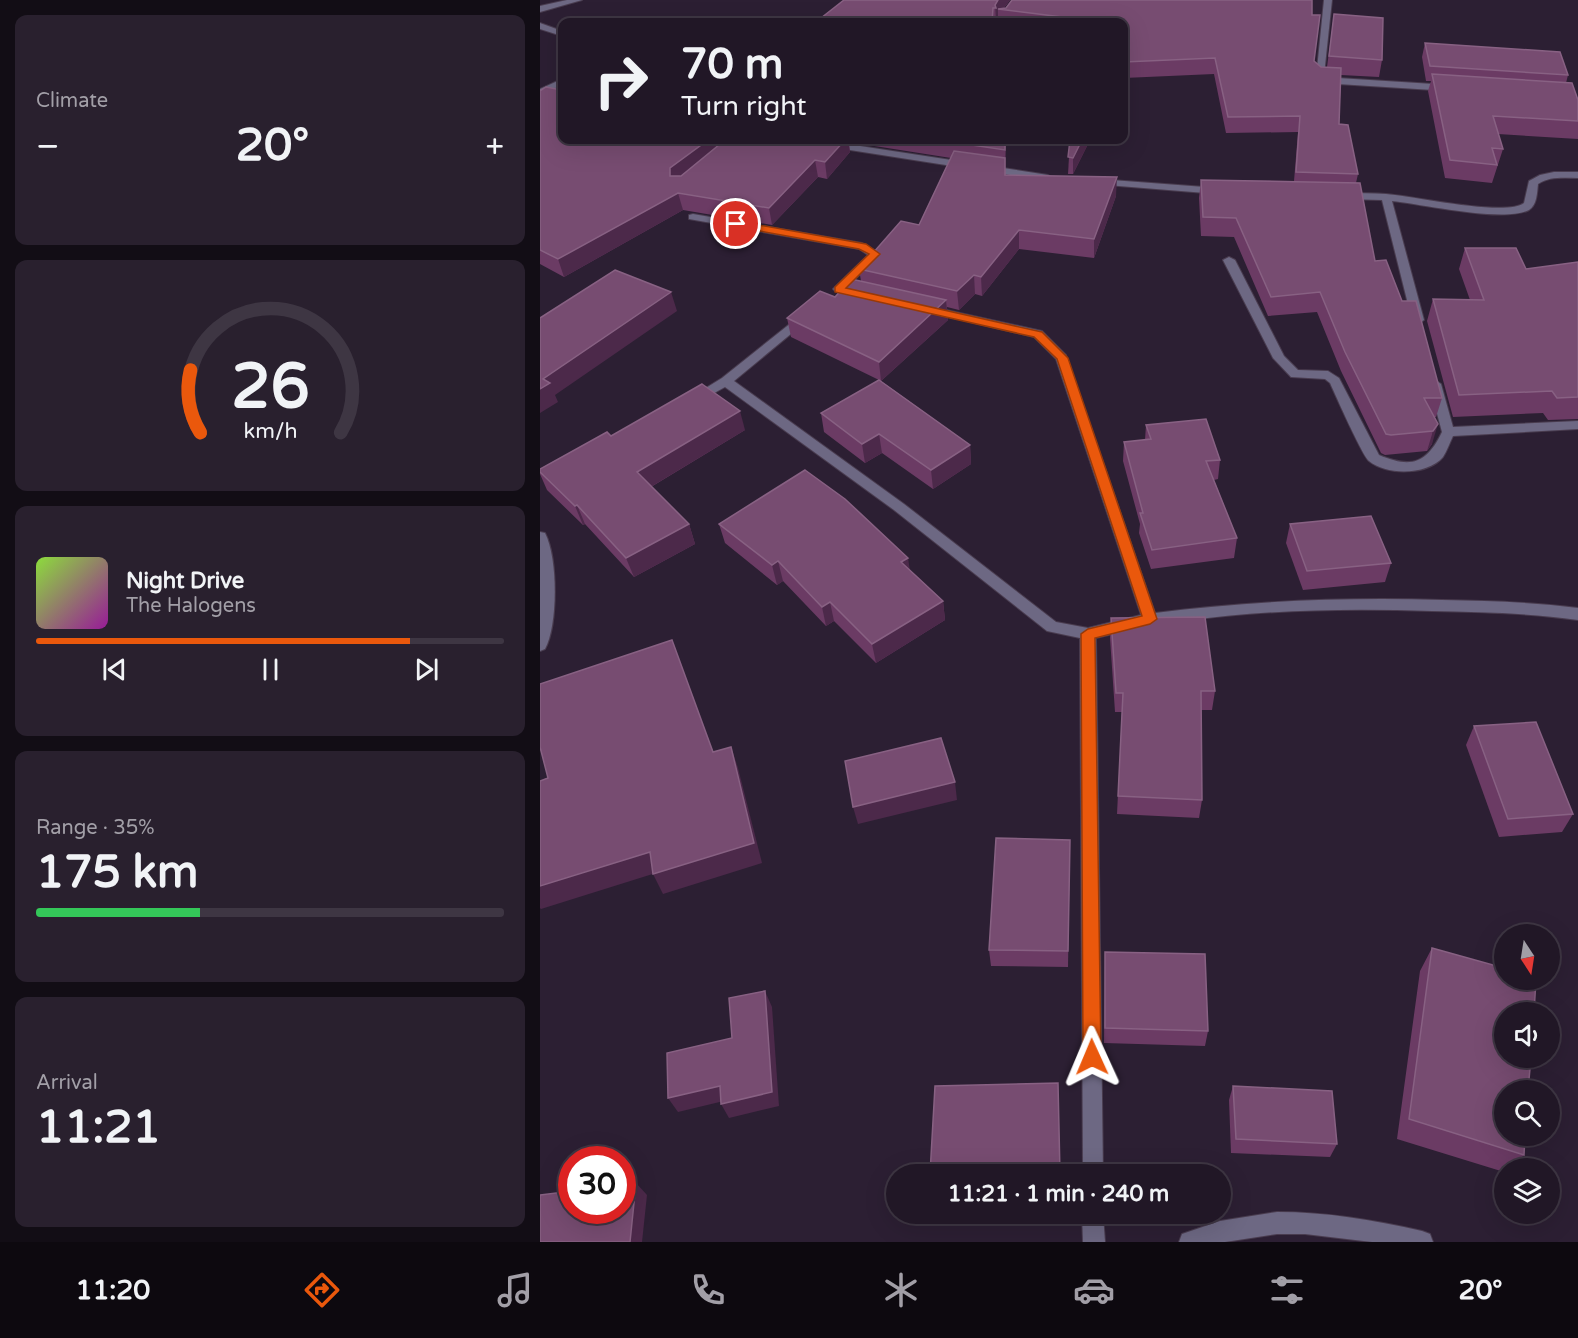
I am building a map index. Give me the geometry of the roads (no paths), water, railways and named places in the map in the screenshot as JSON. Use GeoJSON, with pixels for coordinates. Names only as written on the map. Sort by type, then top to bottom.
{"type":"FeatureCollection","features":[{"type":"Feature","properties":{"kind":"street"},"geometry":{"type":"LineString","coordinates":[[540,9],[578,0]]}},
{"type":"Feature","properties":{"kind":"street"},"geometry":{"type":"LineString","coordinates":[[1328,0],[1319,77],[1338,81],[1454,88]]}},
{"type":"Feature","properties":{"kind":"street"},"geometry":{"type":"LineString","coordinates":[[540,26],[558,33]]}},
{"type":"Feature","properties":{"kind":"street"},"geometry":{"type":"LineString","coordinates":[[540,92],[558,84]]}},
{"type":"Feature","properties":{"kind":"street"},"geometry":{"type":"LineString","coordinates":[[831,144],[1062,179]]}},
{"type":"Feature","properties":{"kind":"street"},"geometry":{"type":"LineString","coordinates":[[1338,195],[1386,197],[1498,211],[1518,210],[1531,202],[1533,183],[1539,178],[1557,175],[1578,176]]}},
{"type":"Feature","properties":{"kind":"street"},"geometry":{"type":"LineString","coordinates":[[1084,181],[1232,192]]}},
{"type":"Feature","properties":{"kind":"street"},"geometry":{"type":"LineString","coordinates":[[1386,197],[1421,331]]}},
{"type":"Feature","properties":{"kind":"street"},"geometry":{"type":"LineString","coordinates":[[693,217],[862,246],[875,254],[834,293],[872,297]]}},
{"type":"Feature","properties":{"kind":"street"},"geometry":{"type":"LineString","coordinates":[[1229,260],[1279,358],[1295,374],[1328,375],[1335,381],[1374,458],[1396,466],[1421,464],[1437,455],[1448,432],[1433,376]]}},
{"type":"Feature","properties":{"kind":"street"},"geometry":{"type":"LineString","coordinates":[[916,306],[1038,334],[1062,358],[1150,619]]}},
{"type":"Feature","properties":{"kind":"street"},"geometry":{"type":"LineString","coordinates":[[684,405],[726,381],[812,310]]}},
{"type":"Feature","properties":{"kind":"street"},"geometry":{"type":"LineString","coordinates":[[726,381],[899,507],[1052,627],[1088,634],[1150,619],[1229,609],[1363,603],[1534,608],[1578,614]]}},
{"type":"Feature","properties":{"kind":"street"},"geometry":{"type":"LineString","coordinates":[[1448,432],[1578,425]]}},
{"type":"Feature","properties":{"kind":"street"},"geometry":{"type":"LineString","coordinates":[[540,537],[546,555],[544,631],[540,645]]}},
{"type":"Feature","properties":{"kind":"street"},"geometry":{"type":"LineString","coordinates":[[1088,634],[1093,1164]]}},
{"type":"Feature","properties":{"kind":"street"},"geometry":{"type":"LineString","coordinates":[[1190,1242],[1220,1230],[1274,1222],[1334,1223],[1408,1240]]}},
{"type":"Feature","properties":{"kind":"street"},"geometry":{"type":"LineString","coordinates":[[1093,1224],[1094,1242]]}}]}
